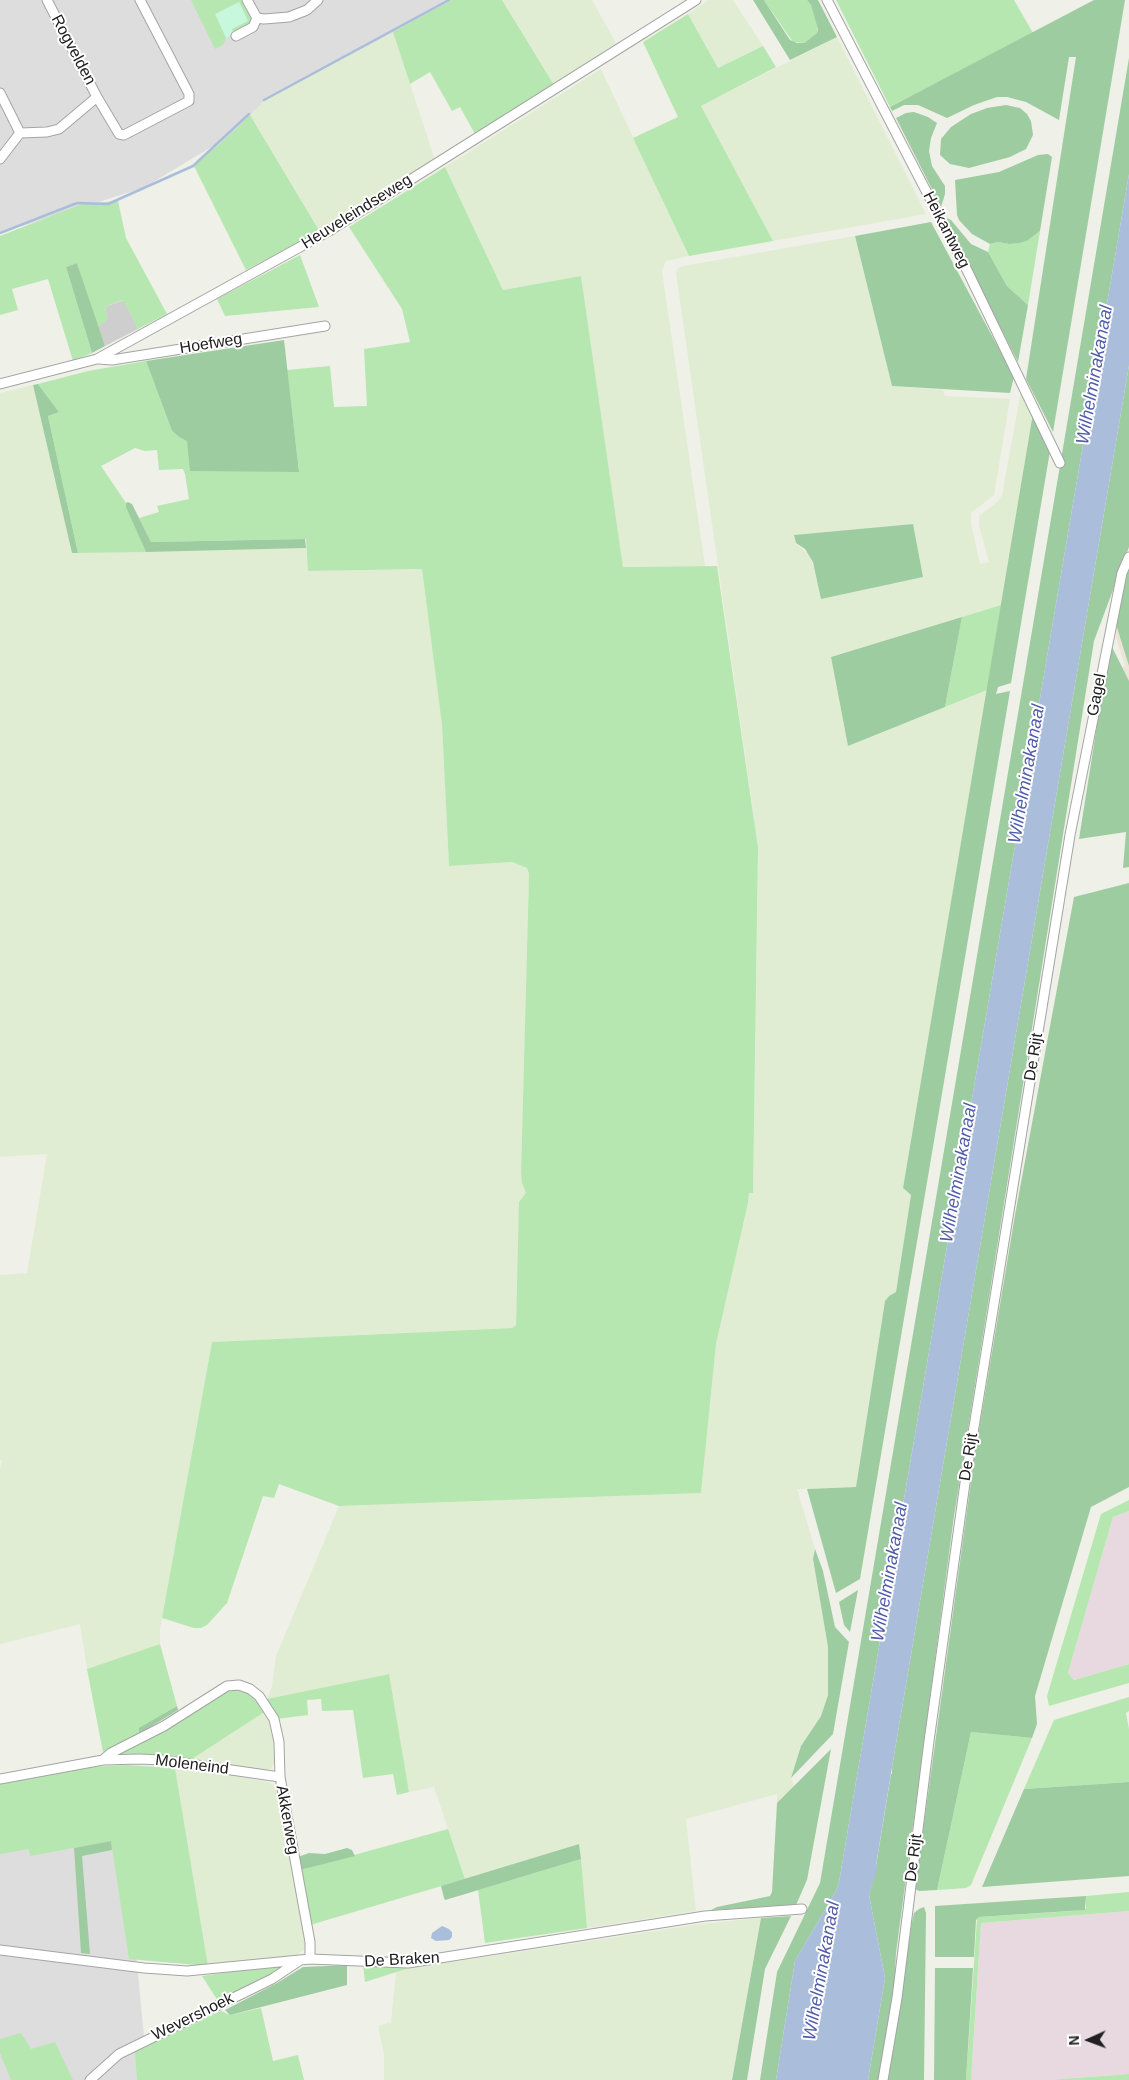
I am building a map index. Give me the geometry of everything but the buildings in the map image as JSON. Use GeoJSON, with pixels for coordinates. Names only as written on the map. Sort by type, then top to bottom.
{"type":"FeatureCollection","features":[{"type":"Feature","properties":{"kind":"street","name":"Rogvelden"},"geometry":{"type":"LineString","coordinates":[[20,133],[47,132],[59,129],[98,96],[47,0]]}},
{"type":"Feature","properties":{"kind":"street"},"geometry":{"type":"LineString","coordinates":[[98,96],[119,134],[124,135],[189,101],[189,94],[140,0]]}},
{"type":"Feature","properties":{"kind":"street"},"geometry":{"type":"LineString","coordinates":[[247,0],[258,18]]}},
{"type":"Feature","properties":{"kind":"street"},"geometry":{"type":"LineString","coordinates":[[258,18],[289,17],[307,10],[318,0]]}},
{"type":"Feature","properties":{"kind":"street","name":"Heuveleindseweg"},"geometry":{"type":"LineString","coordinates":[[0,384],[97,359],[329,231],[696,0]]}},
{"type":"Feature","properties":{"kind":"street","name":"Heikantweg"},"geometry":{"type":"LineString","coordinates":[[827,0],[964,266],[1060,463]]}},
{"type":"Feature","properties":{"kind":"street"},"geometry":{"type":"LineString","coordinates":[[236,36],[253,27],[258,18]]}},
{"type":"Feature","properties":{"kind":"street"},"geometry":{"type":"LineString","coordinates":[[0,93],[20,133],[0,159]]}},
{"type":"Feature","properties":{"kind":"street","name":"Hoefweg"},"geometry":{"type":"LineString","coordinates":[[97,359],[112,360],[325,326]]}},
{"type":"Feature","properties":{"kind":"street","name":"Gagel"},"geometry":{"type":"LineString","coordinates":[[1070,835],[1122,573],[1129,557]]}},
{"type":"Feature","properties":{"kind":"street","name":"De Rijt"},"geometry":{"type":"LineString","coordinates":[[883,2080],[896,2006],[930,1731],[966,1476],[1070,835]]}},
{"type":"Feature","properties":{"kind":"street","name":"Moleneind"},"geometry":{"type":"LineString","coordinates":[[103,1760],[111,1752],[164,1726],[227,1686],[238,1685],[250,1689]]}},
{"type":"Feature","properties":{"kind":"street","name":"Akkerweg"},"geometry":{"type":"LineString","coordinates":[[250,1689],[266,1704],[274,1719],[279,1742],[280,1777],[310,1942],[306,1960]]}},
{"type":"Feature","properties":{"kind":"street","name":"Moleneind"},"geometry":{"type":"LineString","coordinates":[[0,1779],[103,1760],[162,1760],[280,1777]]}},
{"type":"Feature","properties":{"kind":"street","name":"De Braken"},"geometry":{"type":"LineString","coordinates":[[0,1950],[144,1968],[187,1971],[306,1960],[408,1963],[705,1916],[802,1909]]}},
{"type":"Feature","properties":{"kind":"street","name":"Wevershoek"},"geometry":{"type":"LineString","coordinates":[[90,2080],[120,2054],[272,1979],[306,1960]]}},
{"type":"Feature","properties":{"kind":"shaded area"},"geometry":{"type":"Polygon","coordinates":[[[0,0],[458,0],[143,188],[0,233],[0,0]]]}},
{"type":"Feature","properties":{"kind":"shaded area"},"geometry":{"type":"Polygon","coordinates":[[[124,300],[138,329],[105,346],[98,327],[107,319],[105,307],[124,300]]]}},
{"type":"Feature","properties":{"kind":"shaded area"},"geometry":{"type":"Polygon","coordinates":[[[1127,587],[1129,588],[1129,703],[1118,669],[1125,666],[1115,634],[1127,587]]]}},
{"type":"Feature","properties":{"kind":"shaded area"},"geometry":{"type":"Polygon","coordinates":[[[1129,1511],[1129,1664],[1074,1680],[1068,1673],[1113,1517],[1129,1511]]]}},
{"type":"Feature","properties":{"kind":"shaded area"},"geometry":{"type":"Polygon","coordinates":[[[0,1810],[124,1825],[148,2080],[0,2080],[0,1810]]]}},
{"type":"Feature","properties":{"kind":"shaded area"},"geometry":{"type":"Polygon","coordinates":[[[1129,1911],[1129,2074],[1048,2080],[971,2080],[981,1923],[1129,1911]]]}},
{"type":"Feature","properties":{"kind":"green space"},"geometry":{"type":"Polygon","coordinates":[[[191,0],[243,0],[252,17],[252,23],[226,38],[223,45],[215,49],[191,0]]]}},
{"type":"Feature","properties":{"kind":"green space"},"geometry":{"type":"Polygon","coordinates":[[[452,0],[502,0],[554,85],[475,134],[460,107],[452,111],[430,72],[410,84],[393,32],[452,0]]]}},
{"type":"Feature","properties":{"kind":"green space"},"geometry":{"type":"Polygon","coordinates":[[[502,0],[592,0],[617,45],[554,85],[502,0]]]}},
{"type":"Feature","properties":{"kind":"green space"},"geometry":{"type":"Polygon","coordinates":[[[709,0],[733,0],[763,46],[718,68],[688,14],[709,0]]]}},
{"type":"Feature","properties":{"kind":"green space"},"geometry":{"type":"Polygon","coordinates":[[[753,0],[764,0],[790,40],[804,43],[817,33],[818,29],[811,5],[807,0],[818,0],[837,37],[790,60],[753,0]]]}},
{"type":"Feature","properties":{"kind":"green space"},"geometry":{"type":"Polygon","coordinates":[[[764,0],[807,0],[811,5],[818,25],[817,33],[804,43],[793,42],[764,0]]]}},
{"type":"Feature","properties":{"kind":"green space"},"geometry":{"type":"Polygon","coordinates":[[[836,0],[1014,0],[1033,33],[890,107],[836,0]]]}},
{"type":"Feature","properties":{"kind":"green space"},"geometry":{"type":"Polygon","coordinates":[[[1094,0],[1125,0],[1053,432],[1026,379],[1076,57],[1069,57],[1059,120],[1026,102],[1007,97],[997,97],[974,105],[947,118],[918,105],[904,105],[892,111],[890,107],[1094,0]]]}},
{"type":"Feature","properties":{"kind":"green space"},"geometry":{"type":"Polygon","coordinates":[[[239,2],[248,21],[232,29],[234,34],[226,38],[215,14],[239,2]]]}},
{"type":"Feature","properties":{"kind":"green space"},"geometry":{"type":"Polygon","coordinates":[[[688,14],[718,68],[763,46],[776,67],[701,106],[773,241],[689,256],[633,138],[678,117],[643,42],[688,14]]]}},
{"type":"Feature","properties":{"kind":"green space"},"geometry":{"type":"Polygon","coordinates":[[[393,32],[435,160],[320,232],[250,115],[265,100],[393,32]]]}},
{"type":"Feature","properties":{"kind":"green space"},"geometry":{"type":"Polygon","coordinates":[[[837,37],[926,214],[773,241],[701,106],[837,37]]]}},
{"type":"Feature","properties":{"kind":"green space"},"geometry":{"type":"Polygon","coordinates":[[[1129,58],[1129,174],[839,1882],[836,1891],[795,1961],[776,2080],[760,2080],[777,1972],[820,1883],[1129,58]]]}},
{"type":"Feature","properties":{"kind":"green space"},"geometry":{"type":"Polygon","coordinates":[[[601,69],[689,256],[666,261],[662,271],[705,566],[623,567],[581,276],[503,290],[445,167],[601,69]]]}},
{"type":"Feature","properties":{"kind":"green space"},"geometry":{"type":"Polygon","coordinates":[[[1006,105],[1020,108],[1031,121],[1033,135],[1026,149],[1010,157],[969,168],[950,164],[940,155],[941,139],[951,127],[971,114],[987,108],[1006,105]]]}},
{"type":"Feature","properties":{"kind":"green space"},"geometry":{"type":"Polygon","coordinates":[[[914,112],[928,117],[937,123],[931,138],[929,151],[932,166],[945,186],[941,207],[896,118],[906,113],[914,112]]]}},
{"type":"Feature","properties":{"kind":"green space"},"geometry":{"type":"Polygon","coordinates":[[[250,115],[320,232],[246,270],[194,166],[250,115]]]}},
{"type":"Feature","properties":{"kind":"green space"},"geometry":{"type":"Polygon","coordinates":[[[1048,154],[1052,157],[1040,231],[1027,241],[1009,244],[998,242],[990,244],[972,234],[959,220],[955,180],[999,172],[1038,155],[1048,154]]]}},
{"type":"Feature","properties":{"kind":"green space"},"geometry":{"type":"Polygon","coordinates":[[[445,167],[503,290],[581,276],[623,567],[717,566],[758,848],[753,1193],[749,1193],[716,1344],[701,1493],[339,1506],[279,1484],[274,1498],[263,1496],[227,1603],[207,1625],[201,1628],[194,1628],[162,1618],[212,1342],[512,1328],[516,1325],[519,1202],[526,1193],[521,1173],[529,874],[527,868],[512,862],[449,866],[442,725],[422,569],[308,571],[306,539],[151,542],[139,518],[159,512],[157,506],[189,499],[185,474],[183,469],[159,470],[157,450],[145,451],[135,448],[101,466],[126,503],[146,552],[78,553],[48,416],[59,412],[38,384],[88,371],[146,361],[172,431],[179,437],[299,471],[287,370],[330,366],[334,407],[367,406],[364,349],[410,342],[402,309],[349,227],[445,167]]]}},
{"type":"Feature","properties":{"kind":"green space"},"geometry":{"type":"Polygon","coordinates":[[[118,201],[126,238],[167,314],[138,329],[123,300],[105,307],[108,319],[98,327],[77,263],[66,267],[92,353],[73,361],[48,279],[12,289],[18,310],[0,315],[0,236],[82,204],[118,201]]]}},
{"type":"Feature","properties":{"kind":"green space"},"geometry":{"type":"Polygon","coordinates":[[[944,217],[951,220],[971,244],[988,252],[1007,286],[1028,305],[1018,362],[944,217]]]}},
{"type":"Feature","properties":{"kind":"green space"},"geometry":{"type":"Polygon","coordinates":[[[931,222],[1014,377],[1010,393],[892,386],[855,236],[931,222]]]}},
{"type":"Feature","properties":{"kind":"green space"},"geometry":{"type":"Polygon","coordinates":[[[1040,231],[1028,305],[1007,286],[988,252],[990,244],[998,242],[1009,244],[1027,241],[1040,231]]]}},
{"type":"Feature","properties":{"kind":"green space"},"geometry":{"type":"Polygon","coordinates":[[[855,236],[892,386],[943,390],[945,396],[1010,399],[994,495],[971,513],[971,523],[980,564],[989,562],[979,526],[979,516],[998,501],[1002,495],[1021,391],[1033,413],[1001,605],[831,657],[848,746],[987,690],[903,1188],[911,1195],[896,1292],[885,1301],[856,1487],[797,1489],[815,1549],[813,1559],[828,1647],[830,1678],[828,1695],[821,1716],[801,1746],[791,1778],[794,1786],[777,1803],[777,1794],[686,1819],[696,1911],[587,1928],[579,1844],[465,1879],[434,1787],[409,1792],[388,1674],[267,1699],[272,1686],[276,1656],[339,1506],[701,1493],[716,1344],[749,1193],[753,1192],[758,869],[752,803],[676,273],[678,268],[855,236]],[[913,524],[795,535],[796,543],[810,556],[815,568],[913,524]]]}},
{"type":"Feature","properties":{"kind":"green space"},"geometry":{"type":"Polygon","coordinates":[[[300,255],[319,307],[225,316],[217,299],[300,255]]]}},
{"type":"Feature","properties":{"kind":"green space"},"geometry":{"type":"Polygon","coordinates":[[[77,263],[105,346],[92,353],[66,267],[77,263]]]}},
{"type":"Feature","properties":{"kind":"green space"},"geometry":{"type":"Polygon","coordinates":[[[284,340],[299,472],[190,471],[187,441],[172,431],[146,361],[284,340]]]}},
{"type":"Feature","properties":{"kind":"green space"},"geometry":{"type":"Polygon","coordinates":[[[1129,365],[1129,547],[1094,641],[954,1516],[896,1953],[894,1991],[889,2025],[878,2080],[868,2080],[885,1978],[869,1895],[877,1866],[892,1767],[1129,365]]]}},
{"type":"Feature","properties":{"kind":"green space"},"geometry":{"type":"Polygon","coordinates":[[[38,384],[59,412],[48,416],[78,553],[72,553],[33,385],[38,384]]]}},
{"type":"Feature","properties":{"kind":"green space"},"geometry":{"type":"Polygon","coordinates":[[[33,385],[72,553],[306,548],[309,571],[422,569],[442,725],[449,866],[512,862],[527,868],[529,874],[521,1173],[526,1193],[517,1280],[516,1325],[512,1328],[212,1342],[160,1629],[160,1644],[87,1669],[80,1624],[0,1644],[0,1468],[2,1460],[0,1460],[0,1275],[27,1273],[47,1154],[0,1157],[0,393],[33,385]]]}},
{"type":"Feature","properties":{"kind":"green space"},"geometry":{"type":"Polygon","coordinates":[[[1033,413],[1051,445],[1011,683],[998,687],[996,694],[1010,691],[860,1579],[836,1593],[807,1489],[856,1487],[885,1301],[896,1292],[911,1195],[903,1188],[1033,413]]]}},
{"type":"Feature","properties":{"kind":"green space"},"geometry":{"type":"Polygon","coordinates":[[[128,502],[132,504],[151,542],[305,539],[306,548],[146,552],[126,507],[128,502]]]}},
{"type":"Feature","properties":{"kind":"green space"},"geometry":{"type":"Polygon","coordinates":[[[913,524],[923,577],[821,599],[813,562],[805,549],[796,543],[794,535],[913,524]]]}},
{"type":"Feature","properties":{"kind":"green space"},"geometry":{"type":"Polygon","coordinates":[[[1129,571],[1129,666],[1115,621],[1121,578],[1129,571]]]}},
{"type":"Feature","properties":{"kind":"green space"},"geometry":{"type":"Polygon","coordinates":[[[1001,605],[987,690],[945,707],[962,617],[1001,605]]]}},
{"type":"Feature","properties":{"kind":"green space"},"geometry":{"type":"Polygon","coordinates":[[[962,617],[945,707],[848,746],[831,657],[962,617]]]}},
{"type":"Feature","properties":{"kind":"green space"},"geometry":{"type":"Polygon","coordinates":[[[1110,643],[1129,681],[1129,867],[1123,868],[1126,832],[1079,839],[1110,643]]]}},
{"type":"Feature","properties":{"kind":"green space"},"geometry":{"type":"Polygon","coordinates":[[[1129,883],[1129,1487],[1091,1507],[1035,1696],[1037,1724],[1032,1738],[971,1732],[937,1890],[919,1891],[915,1889],[974,1460],[1015,1215],[1074,897],[1129,883]]]}},
{"type":"Feature","properties":{"kind":"green space"},"geometry":{"type":"Polygon","coordinates":[[[1129,1500],[1129,1511],[1113,1517],[1068,1673],[1074,1680],[1129,1664],[1129,1683],[1049,1706],[1047,1696],[1101,1514],[1129,1500]]]}},
{"type":"Feature","properties":{"kind":"green space"},"geometry":{"type":"Polygon","coordinates":[[[815,1549],[823,1571],[835,1627],[849,1642],[833,1734],[791,1778],[801,1746],[821,1716],[828,1695],[828,1647],[813,1559],[815,1549]]]}},
{"type":"Feature","properties":{"kind":"green space"},"geometry":{"type":"Polygon","coordinates":[[[858,1590],[850,1632],[844,1625],[839,1602],[858,1590]]]}},
{"type":"Feature","properties":{"kind":"green space"},"geometry":{"type":"Polygon","coordinates":[[[160,1644],[177,1706],[139,1734],[103,1752],[87,1669],[160,1644]]]}},
{"type":"Feature","properties":{"kind":"green space"},"geometry":{"type":"Polygon","coordinates":[[[389,1674],[409,1792],[397,1795],[393,1774],[363,1778],[353,1710],[322,1711],[321,1699],[307,1700],[308,1715],[276,1719],[267,1699],[389,1674]]]}},
{"type":"Feature","properties":{"kind":"green space"},"geometry":{"type":"Polygon","coordinates":[[[235,1689],[245,1691],[251,1695],[266,1711],[192,1759],[118,1755],[226,1691],[235,1689]]]}},
{"type":"Feature","properties":{"kind":"green space"},"geometry":{"type":"Polygon","coordinates":[[[1129,1697],[1129,1711],[1126,1713],[1129,1729],[1129,1782],[1024,1789],[1054,1720],[1129,1697]]]}},
{"type":"Feature","properties":{"kind":"green space"},"geometry":{"type":"Polygon","coordinates":[[[177,1706],[178,1710],[139,1734],[139,1728],[177,1706]]]}},
{"type":"Feature","properties":{"kind":"green space"},"geometry":{"type":"Polygon","coordinates":[[[266,1711],[276,1749],[276,1759],[271,1769],[262,1770],[192,1759],[266,1711]]]}},
{"type":"Feature","properties":{"kind":"green space"},"geometry":{"type":"Polygon","coordinates":[[[971,1732],[1032,1738],[971,1885],[966,1888],[937,1890],[971,1732]]]}},
{"type":"Feature","properties":{"kind":"green space"},"geometry":{"type":"Polygon","coordinates":[[[831,1749],[807,1880],[796,1905],[711,1910],[717,1907],[770,1896],[772,1892],[777,1803],[831,1749]]]}},
{"type":"Feature","properties":{"kind":"green space"},"geometry":{"type":"Polygon","coordinates":[[[126,1765],[175,1768],[208,1966],[129,1959],[111,1841],[30,1856],[29,1849],[0,1854],[0,1782],[88,1767],[126,1765]]]}},
{"type":"Feature","properties":{"kind":"green space"},"geometry":{"type":"Polygon","coordinates":[[[175,1768],[232,1775],[268,1782],[277,1789],[307,1939],[304,1950],[295,1956],[208,1966],[175,1768]]]}},
{"type":"Feature","properties":{"kind":"green space"},"geometry":{"type":"Polygon","coordinates":[[[1129,1782],[1129,1876],[982,1887],[1024,1789],[1129,1782]]]}},
{"type":"Feature","properties":{"kind":"green space"},"geometry":{"type":"Polygon","coordinates":[[[448,1829],[465,1879],[310,1925],[300,1870],[448,1829]]]}},
{"type":"Feature","properties":{"kind":"green space"},"geometry":{"type":"Polygon","coordinates":[[[111,1841],[112,1850],[82,1856],[90,1954],[81,1953],[74,1848],[111,1841]]]}},
{"type":"Feature","properties":{"kind":"green space"},"geometry":{"type":"Polygon","coordinates":[[[579,1844],[581,1859],[445,1900],[444,1898],[441,1886],[579,1844]]]}},
{"type":"Feature","properties":{"kind":"green space"},"geometry":{"type":"Polygon","coordinates":[[[347,1848],[352,1850],[355,1856],[300,1870],[298,1857],[309,1853],[325,1854],[347,1848]]]}},
{"type":"Feature","properties":{"kind":"green space"},"geometry":{"type":"Polygon","coordinates":[[[581,1859],[587,1928],[485,1943],[478,1890],[581,1859]]]}},
{"type":"Feature","properties":{"kind":"green space"},"geometry":{"type":"Polygon","coordinates":[[[1129,1892],[1129,1911],[981,1923],[971,2080],[966,2080],[977,1919],[979,1917],[1086,1909],[1086,1896],[1129,1892]]]}},
{"type":"Feature","properties":{"kind":"green space"},"geometry":{"type":"Polygon","coordinates":[[[1086,1896],[1085,1910],[979,1917],[976,1920],[974,1957],[935,1957],[935,1906],[1086,1896]]]}},
{"type":"Feature","properties":{"kind":"green space"},"geometry":{"type":"Polygon","coordinates":[[[924,1907],[926,1913],[924,2080],[888,2080],[912,1922],[914,1913],[924,1907]]]}},
{"type":"Feature","properties":{"kind":"green space"},"geometry":{"type":"Polygon","coordinates":[[[791,1916],[765,1969],[747,2080],[732,2080],[761,1918],[791,1916]]]}},
{"type":"Feature","properties":{"kind":"green space"},"geometry":{"type":"Polygon","coordinates":[[[761,1918],[732,2080],[384,2080],[384,2055],[378,2026],[391,2022],[396,1972],[406,1969],[408,1966],[452,1962],[701,1924],[761,1918]]]}},
{"type":"Feature","properties":{"kind":"green space"},"geometry":{"type":"Polygon","coordinates":[[[287,1965],[218,2001],[202,1976],[287,1965]]]}},
{"type":"Feature","properties":{"kind":"green space"},"geometry":{"type":"Polygon","coordinates":[[[347,1965],[347,1985],[230,2015],[225,2010],[303,1967],[347,1965]]]}},
{"type":"Feature","properties":{"kind":"green space"},"geometry":{"type":"Polygon","coordinates":[[[363,1965],[408,1966],[406,1969],[365,1982],[363,1965]]]}},
{"type":"Feature","properties":{"kind":"green space"},"geometry":{"type":"Polygon","coordinates":[[[935,1968],[973,1968],[966,2080],[934,2080],[935,1968]]]}},
{"type":"Feature","properties":{"kind":"green space"},"geometry":{"type":"Polygon","coordinates":[[[261,2008],[273,2061],[298,2055],[304,2080],[137,2080],[135,2052],[221,2011],[230,2015],[261,2008]]]}},
{"type":"Feature","properties":{"kind":"green space"},"geometry":{"type":"Polygon","coordinates":[[[21,2033],[31,2049],[55,2042],[73,2080],[11,2080],[0,2053],[0,2039],[21,2033]]]}},
{"type":"Feature","properties":{"kind":"green space"},"geometry":{"type":"Polygon","coordinates":[[[1129,2074],[1129,2080],[1048,2080],[1129,2074]]]}},
{"type":"Feature","properties":{"kind":"water","name":"Wilhelminakanaal"},"geometry":{"type":"Polygon","coordinates":[[[1129,174],[1129,365],[892,1767],[876,1865],[878,1866],[869,1895],[885,1978],[868,2080],[776,2080],[795,1961],[836,1891],[839,1882],[1129,174]]]}},
{"type":"Feature","properties":{"kind":"water"},"geometry":{"type":"Polygon","coordinates":[[[442,1926],[452,1932],[452,1937],[449,1940],[436,1941],[431,1938],[432,1933],[442,1926]]]}},
{"type":"Feature","properties":{"kind":"waterway"},"geometry":{"type":"LineString","coordinates":[[264,100],[449,0]]}},
{"type":"Feature","properties":{"kind":"waterway"},"geometry":{"type":"LineString","coordinates":[[0,233],[77,203],[108,204],[193,166],[249,114]]}}]}
